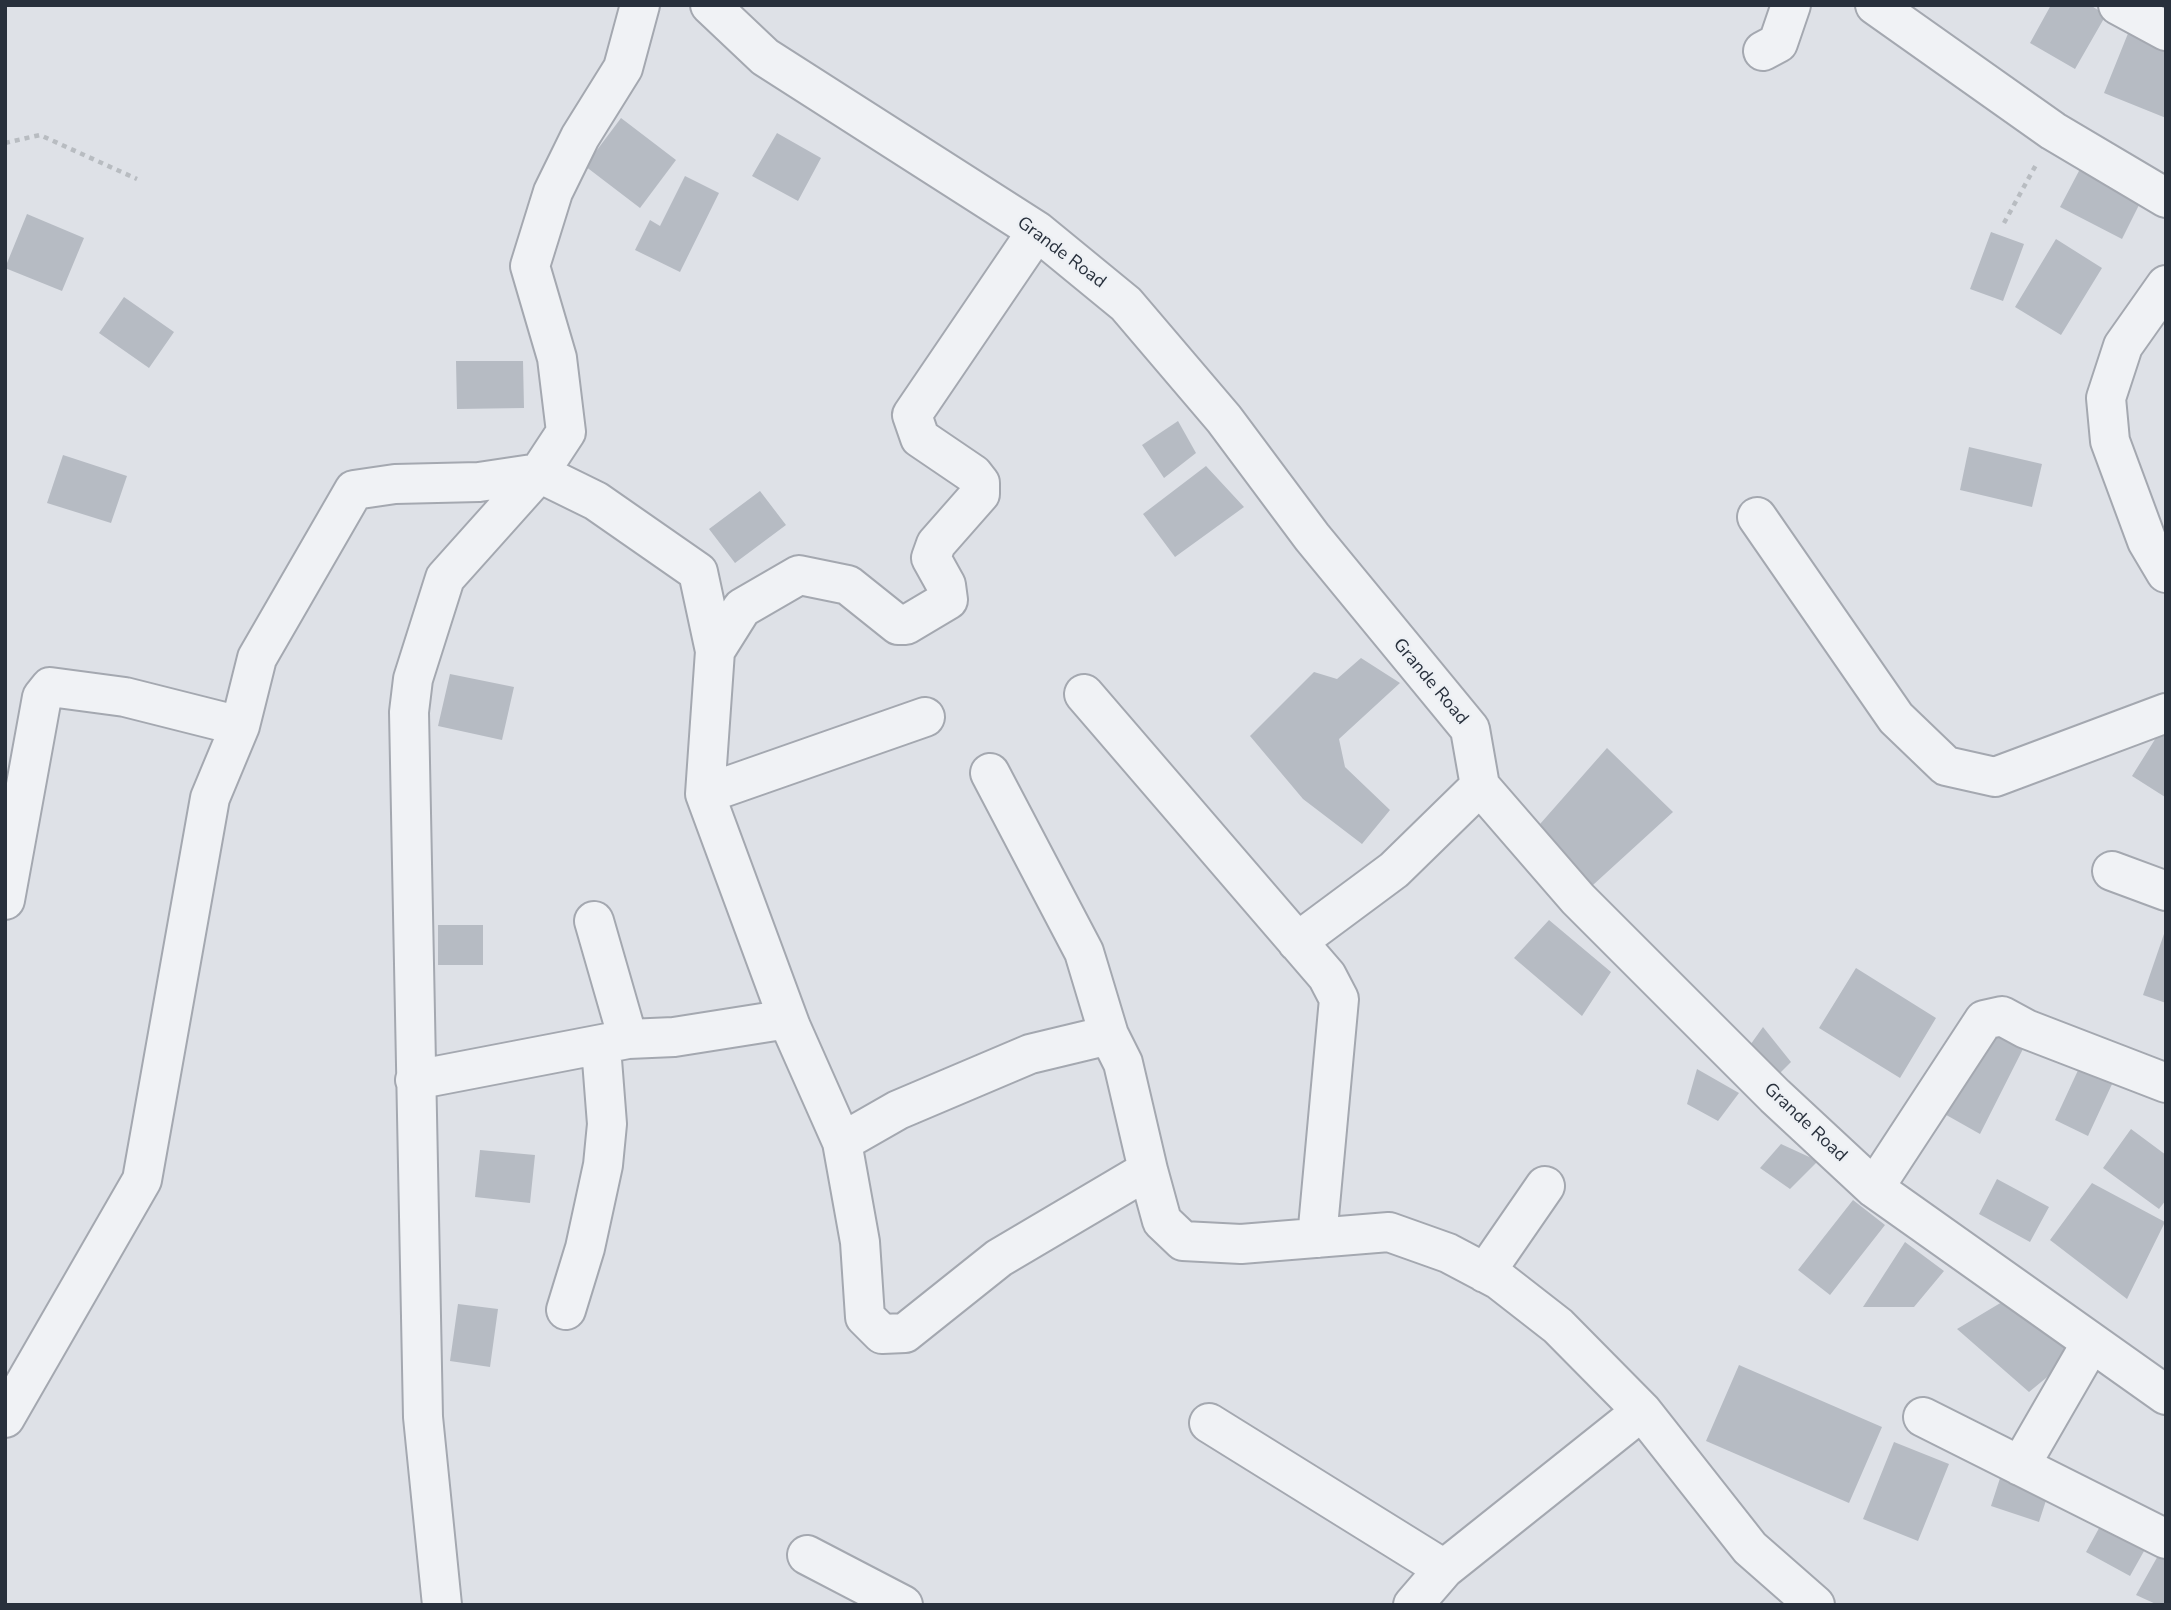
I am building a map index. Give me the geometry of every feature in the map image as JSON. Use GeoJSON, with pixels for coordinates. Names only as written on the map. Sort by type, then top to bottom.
{"type":"FeatureCollection","features":[{"type":"Feature","properties":{"kind":"street"},"geometry":{"type":"LineString","coordinates":[[442,1605],[423,1417],[409,712],[414,678],[445,578],[539,473],[566,432],[558,358],[530,266],[552,192],[580,137],[623,68],[640,5]]}},
{"type":"Feature","properties":{"kind":"street","name":"Grande Road"},"geometry":{"type":"LineString","coordinates":[[710,5],[765,57],[1037,231],[1126,304],[1224,419],[1312,537],[1469,729],[1480,786],[1578,899],[1775,1096],[1874,1188],[2166,1395]]}},
{"type":"Feature","properties":{"kind":"street"},"geometry":{"type":"LineString","coordinates":[[1763,51],[1778,43],[1791,5]]}},
{"type":"Feature","properties":{"kind":"street"},"geometry":{"type":"LineString","coordinates":[[1875,5],[2053,131],[2166,198]]}},
{"type":"Feature","properties":{"kind":"street"},"geometry":{"type":"LineString","coordinates":[[2118,5],[2166,31]]}},
{"type":"Feature","properties":{"kind":"street"},"geometry":{"type":"LineString","coordinates":[[715,652],[742,608],[799,575],[848,585],[898,625],[906,625],[948,600],[946,584],[931,558],[936,544],[980,494],[980,483],[974,474],[920,438],[912,415],[1037,231]]}},
{"type":"Feature","properties":{"kind":"street"},"geometry":{"type":"LineString","coordinates":[[2166,285],[2123,346],[2106,398],[2110,442],[2147,541],[2166,573]]}},
{"type":"Feature","properties":{"kind":"street"},"geometry":{"type":"LineString","coordinates":[[5,1418],[142,1180],[210,798],[240,726],[257,658],[354,490],[395,484],[479,482],[539,473],[596,501],[698,572],[715,652],[705,794],[788,1018],[842,1142],[860,1242],[865,1317],[881,1335],[905,1333],[999,1258],[1147,1170]]}},
{"type":"Feature","properties":{"kind":"street"},"geometry":{"type":"LineString","coordinates":[[1757,517],[1896,718],[1946,766],[1995,778],[2166,713]]}},
{"type":"Feature","properties":{"kind":"street"},"geometry":{"type":"LineString","coordinates":[[5,900],[42,697],[50,687],[125,697],[240,726]]}},
{"type":"Feature","properties":{"kind":"street"},"geometry":{"type":"LineString","coordinates":[[1084,694],[1327,976],[1339,999],[1317,1238]]}},
{"type":"Feature","properties":{"kind":"street"},"geometry":{"type":"LineString","coordinates":[[705,794],[925,717]]}},
{"type":"Feature","properties":{"kind":"street"},"geometry":{"type":"LineString","coordinates":[[990,773],[1084,952],[1109,1035],[1123,1063],[1161,1221],[1183,1241],[1241,1244],[1389,1232],[1448,1253],[1485,1273],[1558,1325],[1642,1411],[1750,1548],[1815,1605]]}},
{"type":"Feature","properties":{"kind":"street"},"geometry":{"type":"LineString","coordinates":[[1297,942],[1394,870],[1480,786]]}},
{"type":"Feature","properties":{"kind":"street"},"geometry":{"type":"LineString","coordinates":[[2112,871],[2166,891]]}},
{"type":"Feature","properties":{"kind":"street"},"geometry":{"type":"LineString","coordinates":[[566,1310],[585,1248],[603,1165],[614,1043],[594,921]]}},
{"type":"Feature","properties":{"kind":"street"},"geometry":{"type":"LineString","coordinates":[[1874,1188],[1983,1020],[2002,1016],[2026,1029],[2166,1083]]}},
{"type":"Feature","properties":{"kind":"street"},"geometry":{"type":"LineString","coordinates":[[415,1080],[614,1043],[674,1037],[788,1018]]}},
{"type":"Feature","properties":{"kind":"street"},"geometry":{"type":"LineString","coordinates":[[842,1142],[898,1110],[1030,1054],[1109,1035]]}},
{"type":"Feature","properties":{"kind":"street"},"geometry":{"type":"LineString","coordinates":[[1485,1273],[1545,1185]]}},
{"type":"Feature","properties":{"kind":"street"},"geometry":{"type":"LineString","coordinates":[[2021,1466],[2091,1343]]}},
{"type":"Feature","properties":{"kind":"street"},"geometry":{"type":"LineString","coordinates":[[1413,1605],[1444,1569],[1642,1411]]}},
{"type":"Feature","properties":{"kind":"street"},"geometry":{"type":"LineString","coordinates":[[1923,1417],[2166,1539]]}},
{"type":"Feature","properties":{"kind":"street"},"geometry":{"type":"LineString","coordinates":[[1209,1423],[1444,1569]]}},
{"type":"Feature","properties":{"kind":"street"},"geometry":{"type":"LineString","coordinates":[[807,1555],[903,1605]]}},
{"type":"Feature","properties":{"kind":"path"},"geometry":{"type":"LineString","coordinates":[[2004,223],[2053,131]]}},
{"type":"Feature","properties":{"kind":"path"},"geometry":{"type":"LineString","coordinates":[[5,143],[40,135],[137,179]]}},
{"type":"Feature","properties":{"kind":"building"},"geometry":{"type":"Polygon","coordinates":[[[2051,5],[2090,5],[2106,15],[2075,69],[2030,43],[2051,5]]]}},
{"type":"Feature","properties":{"kind":"building"},"geometry":{"type":"Polygon","coordinates":[[[2129,31],[2166,46],[2166,118],[2104,93],[2129,31]]]}},
{"type":"Feature","properties":{"kind":"building"},"geometry":{"type":"Polygon","coordinates":[[[621,118],[676,160],[640,208],[585,166],[621,118]]]}},
{"type":"Feature","properties":{"kind":"building"},"geometry":{"type":"Polygon","coordinates":[[[777,133],[821,158],[798,201],[752,176],[777,133]]]}},
{"type":"Feature","properties":{"kind":"building"},"geometry":{"type":"Polygon","coordinates":[[[2080,169],[2141,201],[2122,239],[2060,207],[2080,169]]]}},
{"type":"Feature","properties":{"kind":"building"},"geometry":{"type":"Polygon","coordinates":[[[685,176],[719,193],[680,272],[635,250],[650,220],[660,226],[685,176]]]}},
{"type":"Feature","properties":{"kind":"building"},"geometry":{"type":"Polygon","coordinates":[[[27,214],[84,238],[62,291],[5,268],[27,214]]]}},
{"type":"Feature","properties":{"kind":"building"},"geometry":{"type":"Polygon","coordinates":[[[1991,232],[2024,244],[2003,301],[1970,289],[1991,232]]]}},
{"type":"Feature","properties":{"kind":"building"},"geometry":{"type":"Polygon","coordinates":[[[2056,239],[2102,268],[2061,335],[2015,307],[2056,239]]]}},
{"type":"Feature","properties":{"kind":"building"},"geometry":{"type":"Polygon","coordinates":[[[124,297],[174,332],[149,368],[99,333],[124,297]]]}},
{"type":"Feature","properties":{"kind":"building"},"geometry":{"type":"Polygon","coordinates":[[[456,361],[523,361],[524,408],[457,409],[456,361]]]}},
{"type":"Feature","properties":{"kind":"building"},"geometry":{"type":"Polygon","coordinates":[[[1178,421],[1196,453],[1164,478],[1142,445],[1178,421]]]}},
{"type":"Feature","properties":{"kind":"building"},"geometry":{"type":"Polygon","coordinates":[[[1969,447],[2042,464],[2032,507],[1960,490],[1969,447]]]}},
{"type":"Feature","properties":{"kind":"building"},"geometry":{"type":"Polygon","coordinates":[[[63,455],[127,476],[111,523],[47,503],[63,455]]]}},
{"type":"Feature","properties":{"kind":"building"},"geometry":{"type":"Polygon","coordinates":[[[1206,466],[1244,507],[1175,557],[1143,514],[1206,466]]]}},
{"type":"Feature","properties":{"kind":"building"},"geometry":{"type":"Polygon","coordinates":[[[760,491],[786,525],[735,563],[709,529],[760,491]]]}},
{"type":"Feature","properties":{"kind":"building"},"geometry":{"type":"Polygon","coordinates":[[[1361,658],[1400,683],[1339,739],[1345,767],[1390,810],[1362,844],[1303,799],[1250,736],[1314,672],[1337,679],[1361,658]]]}},
{"type":"Feature","properties":{"kind":"building"},"geometry":{"type":"Polygon","coordinates":[[[450,674],[514,687],[502,740],[438,726],[450,674]]]}},
{"type":"Feature","properties":{"kind":"building"},"geometry":{"type":"Polygon","coordinates":[[[2164,725],[2166,726],[2165,797],[2132,776],[2164,725]]]}},
{"type":"Feature","properties":{"kind":"building"},"geometry":{"type":"Polygon","coordinates":[[[1607,748],[1673,812],[1582,895],[1533,832],[1607,748]]]}},
{"type":"Feature","properties":{"kind":"building"},"geometry":{"type":"Polygon","coordinates":[[[1549,920],[1611,972],[1582,1016],[1514,958],[1549,920]]]}},
{"type":"Feature","properties":{"kind":"building"},"geometry":{"type":"Polygon","coordinates":[[[438,925],[483,925],[483,965],[438,965],[438,925]]]}},
{"type":"Feature","properties":{"kind":"building"},"geometry":{"type":"Polygon","coordinates":[[[2166,931],[2166,1003],[2143,995],[2166,931]]]}},
{"type":"Feature","properties":{"kind":"building"},"geometry":{"type":"Polygon","coordinates":[[[1856,968],[1936,1018],[1900,1078],[1819,1028],[1856,968]]]}},
{"type":"Feature","properties":{"kind":"building"},"geometry":{"type":"Polygon","coordinates":[[[1989,1024],[2024,1047],[1980,1134],[1941,1112],[1989,1024]]]}},
{"type":"Feature","properties":{"kind":"building"},"geometry":{"type":"Polygon","coordinates":[[[1763,1027],[1791,1062],[1775,1078],[1743,1055],[1763,1027]]]}},
{"type":"Feature","properties":{"kind":"building"},"geometry":{"type":"Polygon","coordinates":[[[2080,1066],[2113,1082],[2088,1136],[2055,1120],[2080,1066]]]}},
{"type":"Feature","properties":{"kind":"building"},"geometry":{"type":"Polygon","coordinates":[[[1697,1069],[1739,1093],[1718,1121],[1687,1104],[1697,1069]]]}},
{"type":"Feature","properties":{"kind":"building"},"geometry":{"type":"Polygon","coordinates":[[[2131,1129],[2166,1155],[2166,1200],[2159,1209],[2103,1168],[2131,1129]]]}},
{"type":"Feature","properties":{"kind":"building"},"geometry":{"type":"Polygon","coordinates":[[[1781,1144],[1818,1161],[1790,1189],[1760,1168],[1781,1144]]]}},
{"type":"Feature","properties":{"kind":"building"},"geometry":{"type":"Polygon","coordinates":[[[480,1150],[535,1155],[530,1203],[475,1197],[480,1150]]]}},
{"type":"Feature","properties":{"kind":"building"},"geometry":{"type":"Polygon","coordinates":[[[1997,1179],[2049,1207],[2030,1242],[1979,1214],[1997,1179]]]}},
{"type":"Feature","properties":{"kind":"building"},"geometry":{"type":"Polygon","coordinates":[[[2092,1183],[2165,1222],[2127,1299],[2050,1240],[2092,1183]]]}},
{"type":"Feature","properties":{"kind":"building"},"geometry":{"type":"Polygon","coordinates":[[[1853,1200],[1885,1225],[1830,1295],[1798,1270],[1853,1200]]]}},
{"type":"Feature","properties":{"kind":"building"},"geometry":{"type":"Polygon","coordinates":[[[1905,1242],[1944,1271],[1914,1307],[1863,1307],[1905,1242]]]}},
{"type":"Feature","properties":{"kind":"building"},"geometry":{"type":"Polygon","coordinates":[[[2007,1299],[2074,1355],[2029,1392],[1957,1329],[2007,1299]]]}},
{"type":"Feature","properties":{"kind":"building"},"geometry":{"type":"Polygon","coordinates":[[[458,1304],[498,1309],[490,1367],[450,1361],[458,1304]]]}},
{"type":"Feature","properties":{"kind":"building"},"geometry":{"type":"Polygon","coordinates":[[[1739,1365],[1882,1427],[1849,1503],[1706,1441],[1739,1365]]]}},
{"type":"Feature","properties":{"kind":"building"},"geometry":{"type":"Polygon","coordinates":[[[1894,1442],[1949,1464],[1918,1541],[1863,1519],[1894,1442]]]}},
{"type":"Feature","properties":{"kind":"building"},"geometry":{"type":"Polygon","coordinates":[[[2003,1469],[2051,1485],[2039,1522],[1991,1506],[2003,1469]]]}},
{"type":"Feature","properties":{"kind":"building"},"geometry":{"type":"Polygon","coordinates":[[[2104,1519],[2148,1544],[2130,1576],[2086,1552],[2104,1519]]]}},
{"type":"Feature","properties":{"kind":"building"},"geometry":{"type":"Polygon","coordinates":[[[2164,1545],[2166,1605],[2158,1605],[2136,1595],[2164,1545]]]}}]}
